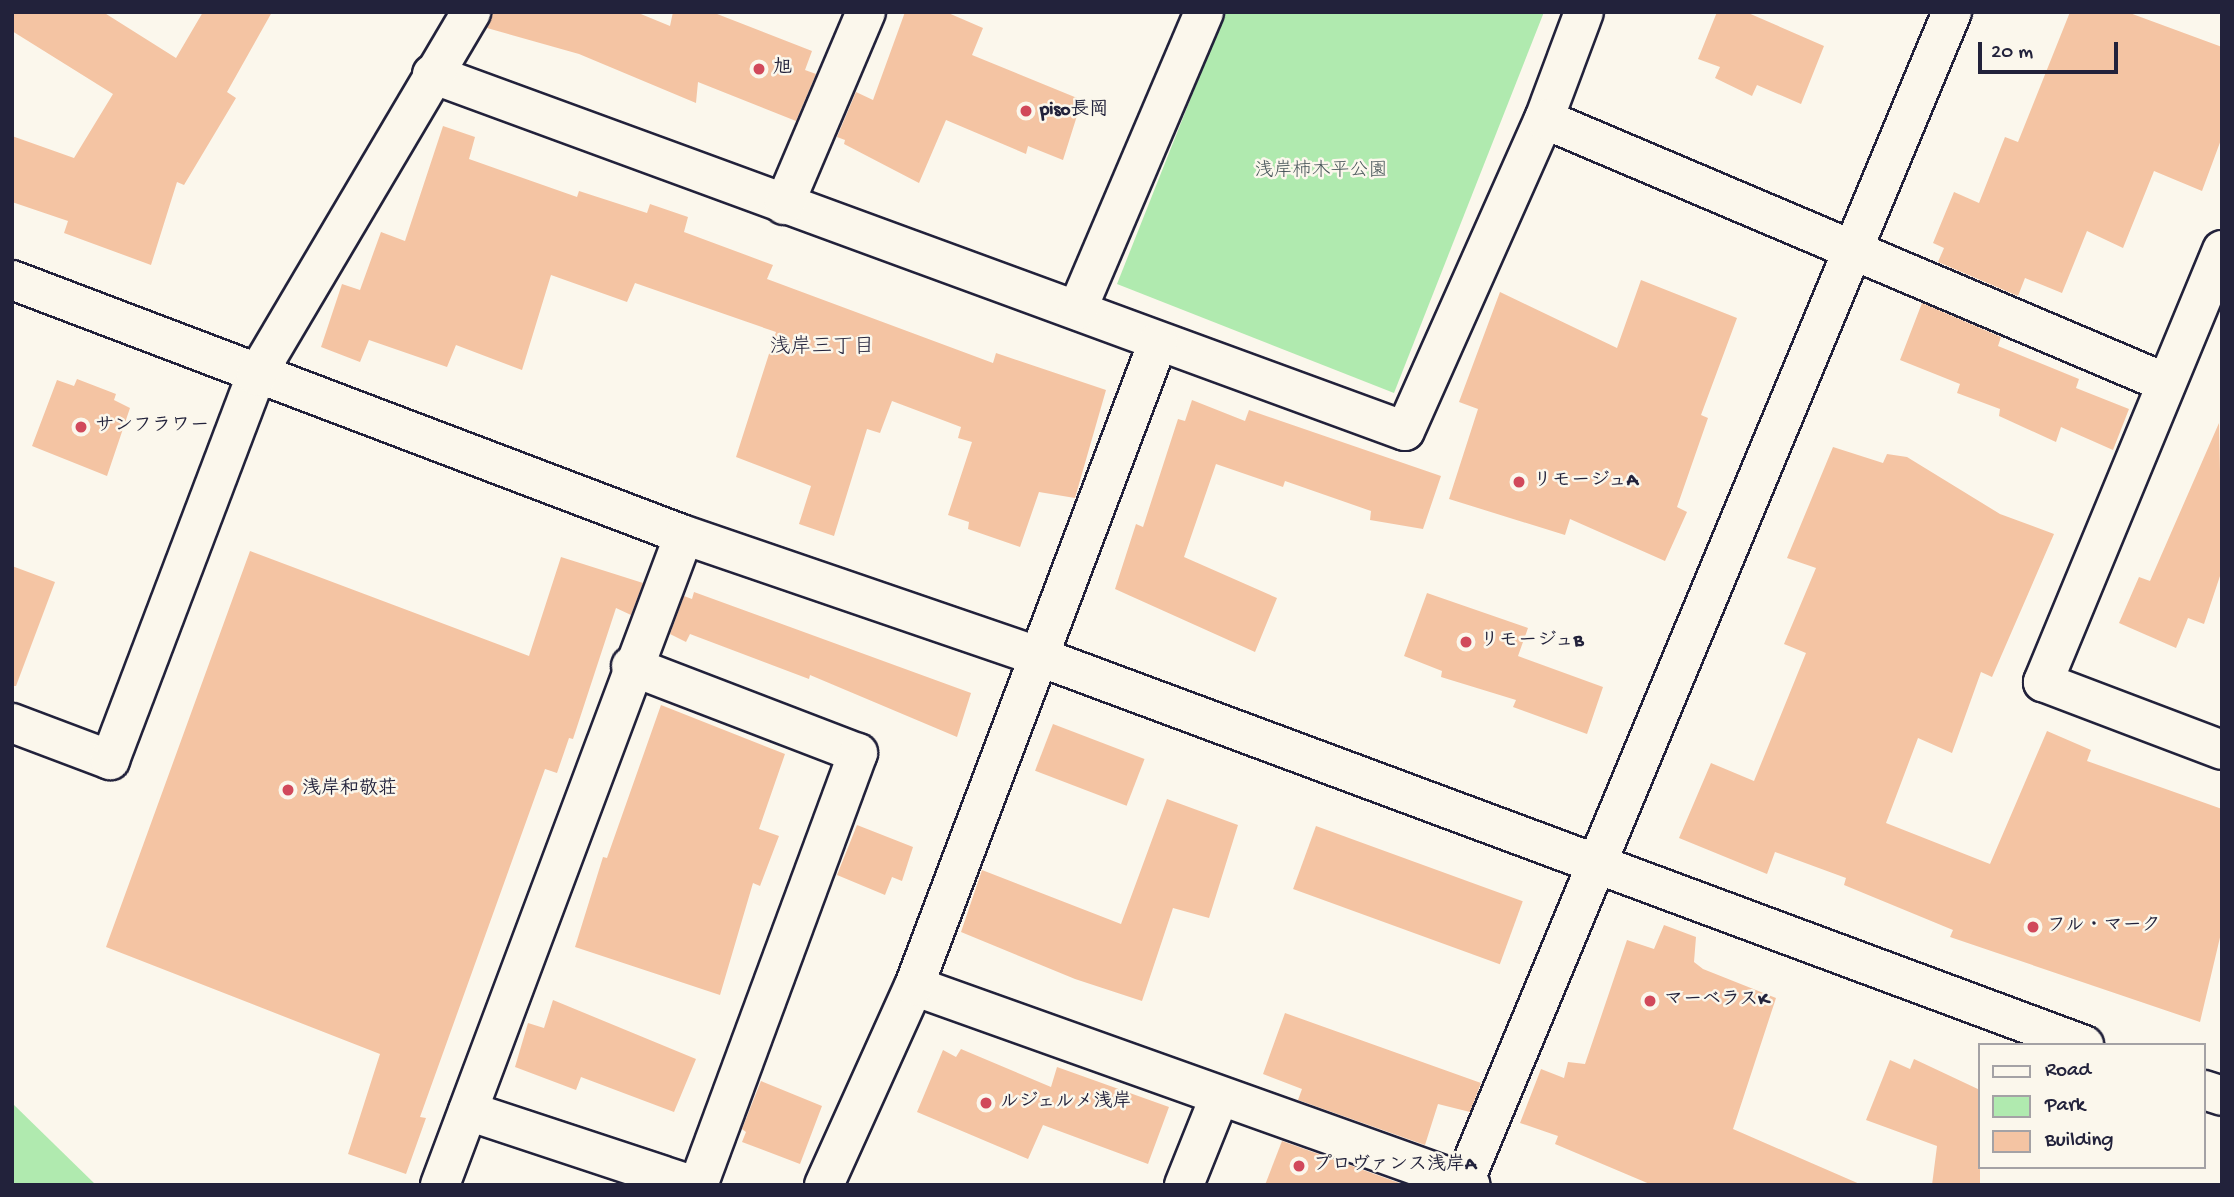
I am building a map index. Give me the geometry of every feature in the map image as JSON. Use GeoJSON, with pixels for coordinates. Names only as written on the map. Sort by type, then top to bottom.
{"type":"FeatureCollection","features":[{"type":"Feature","properties":{"kind":"street"},"geometry":{"type":"LineString","coordinates":[[12,723],[110,760],[256,376],[471,12]]}},
{"type":"Feature","properties":{"kind":"street"},"geometry":{"type":"LineString","coordinates":[[784,205],[866,12]]}},
{"type":"Feature","properties":{"kind":"street"},"geometry":{"type":"LineString","coordinates":[[1077,310],[1204,12]]}},
{"type":"Feature","properties":{"kind":"street"},"geometry":{"type":"LineString","coordinates":[[432,74],[1405,431],[1544,119],[1584,12]]}},
{"type":"Feature","properties":{"kind":"street"},"geometry":{"type":"LineString","coordinates":[[914,986],[1219,1098],[1468,1184],[1598,863],[1952,12]]}},
{"type":"Feature","properties":{"kind":"street"},"geometry":{"type":"LineString","coordinates":[[1544,119],[2166,383]]}},
{"type":"Feature","properties":{"kind":"street"},"geometry":{"type":"LineString","coordinates":[[2222,250],[2043,682],[2222,750]]}},
{"type":"Feature","properties":{"kind":"street"},"geometry":{"type":"LineString","coordinates":[[12,280],[256,376],[684,535],[1040,657],[2079,1043]]}},
{"type":"Feature","properties":{"kind":"street"},"geometry":{"type":"LineString","coordinates":[[824,1185],[914,986],[1158,342]]}},
{"type":"Feature","properties":{"kind":"street"},"geometry":{"type":"LineString","coordinates":[[440,1185],[631,666],[684,535]]}},
{"type":"Feature","properties":{"kind":"street"},"geometry":{"type":"LineString","coordinates":[[631,666],[858,754],[698,1185]]}},
{"type":"Feature","properties":{"kind":"street"},"geometry":{"type":"LineString","coordinates":[[1184,1185],[1219,1098]]}},
{"type":"Feature","properties":{"kind":"street"},"geometry":{"type":"LineString","coordinates":[[468,1111],[692,1185]]}},
{"type":"Feature","properties":{"kind":"green space","name":"浅岸柿木平公園"},"geometry":{"type":"Polygon","coordinates":[[[1225,12],[1544,12],[1394,393],[1117,284],[1225,12]]]}},
{"type":"Feature","properties":{"kind":"green space"},"geometry":{"type":"Polygon","coordinates":[[[12,1103],[96,1185],[12,1185],[12,1103]]]}},
{"type":"Feature","properties":{"kind":"building"},"geometry":{"type":"Polygon","coordinates":[[[12,12],[103,12],[176,58],[203,12],[272,12],[227,92],[236,98],[184,185],[177,182],[151,265],[64,233],[68,221],[12,202],[12,136],[74,158],[113,94],[12,31],[12,12]]]}},
{"type":"Feature","properties":{"kind":"building"},"geometry":{"type":"Polygon","coordinates":[[[493,12],[636,12],[670,26],[673,12],[712,12],[812,51],[805,70],[816,74],[796,121],[698,82],[696,103],[579,54],[487,28],[493,12]]]}},
{"type":"Feature","properties":{"kind":"building"},"geometry":{"type":"Polygon","coordinates":[[[905,12],[946,12],[983,28],[972,55],[1082,100],[1063,160],[1028,146],[1026,154],[946,120],[919,183],[844,144],[845,140],[837,137],[856,92],[873,100],[905,12]]]}},
{"type":"Feature","properties":{"kind":"building"},"geometry":{"type":"Polygon","coordinates":[[[1717,12],[1746,12],[1824,46],[1801,104],[1757,85],[1752,96],[1715,78],[1720,67],[1698,59],[1717,12]]]}},
{"type":"Feature","properties":{"kind":"building"},"geometry":{"type":"Polygon","coordinates":[[[2070,12],[2127,12],[2222,47],[2222,137],[2202,191],[2154,171],[2123,248],[2087,231],[2062,293],[2025,278],[2018,296],[1938,262],[1944,248],[1933,243],[1954,192],[1979,203],[2005,137],[2018,142],[2070,12]]]}},
{"type":"Feature","properties":{"kind":"building"},"geometry":{"type":"Polygon","coordinates":[[[443,126],[475,137],[469,159],[577,197],[579,191],[647,213],[650,204],[688,217],[684,232],[773,265],[767,279],[993,363],[996,353],[1106,390],[1075,498],[1039,492],[1020,547],[968,529],[969,522],[948,515],[972,442],[958,438],[961,427],[892,401],[880,433],[867,429],[834,536],[799,524],[811,486],[736,457],[776,332],[635,283],[627,302],[551,275],[522,370],[456,345],[447,367],[369,340],[360,362],[321,347],[342,284],[360,290],[381,232],[405,241],[443,126]]]}},
{"type":"Feature","properties":{"kind":"building"},"geometry":{"type":"Polygon","coordinates":[[[1641,280],[1737,318],[1701,415],[1708,418],[1677,507],[1687,512],[1665,561],[1570,519],[1565,535],[1449,499],[1478,409],[1459,402],[1500,292],[1617,348],[1641,280]]]}},
{"type":"Feature","properties":{"kind":"building"},"geometry":{"type":"Polygon","coordinates":[[[1922,303],[2001,337],[1998,346],[2079,379],[2076,388],[2129,409],[2113,450],[2061,427],[2056,442],[1999,416],[2000,409],[1957,393],[1960,384],[1900,360],[1922,303]]]}},
{"type":"Feature","properties":{"kind":"building","name":"サンフラワー"},"geometry":{"type":"Polygon","coordinates":[[[77,379],[116,394],[114,400],[130,408],[107,476],[32,446],[57,380],[74,386],[77,379]]]}},
{"type":"Feature","properties":{"kind":"building"},"geometry":{"type":"Polygon","coordinates":[[[1192,400],[1245,421],[1249,410],[1441,476],[1423,529],[1370,520],[1371,511],[1285,481],[1283,487],[1216,464],[1184,557],[1277,598],[1255,652],[1115,589],[1136,524],[1143,527],[1178,419],[1185,421],[1192,400]]]}},
{"type":"Feature","properties":{"kind":"building"},"geometry":{"type":"Polygon","coordinates":[[[2219,423],[2222,570],[2204,624],[2188,618],[2176,648],[2119,623],[2139,577],[2150,581],[2219,423]]]}},
{"type":"Feature","properties":{"kind":"building"},"geometry":{"type":"Polygon","coordinates":[[[1833,447],[1883,463],[1887,454],[1907,457],[2000,514],[2054,534],[1992,677],[1981,672],[1952,753],[1918,738],[1886,823],[1990,864],[2047,731],[2091,750],[2087,761],[2222,809],[2222,929],[2200,1022],[1950,937],[1953,930],[1844,885],[1846,878],[1775,852],[1767,874],[1679,838],[1711,763],[1754,781],[1806,653],[1784,644],[1816,568],[1787,558],[1833,447]]]}},
{"type":"Feature","properties":{"kind":"building","name":"浅岸和敬荘"},"geometry":{"type":"Polygon","coordinates":[[[250,551],[529,656],[561,557],[643,583],[631,615],[616,608],[573,739],[569,738],[557,773],[545,769],[420,1117],[426,1118],[406,1174],[348,1154],[380,1054],[106,947],[250,551]]]}},
{"type":"Feature","properties":{"kind":"building"},"geometry":{"type":"Polygon","coordinates":[[[12,566],[55,582],[16,686],[12,686],[12,566]]]}},
{"type":"Feature","properties":{"kind":"building"},"geometry":{"type":"Polygon","coordinates":[[[694,592],[971,693],[957,737],[810,675],[809,679],[690,634],[686,642],[670,634],[684,596],[692,599],[694,592]]]}},
{"type":"Feature","properties":{"kind":"building","name":"リモージュB"},"geometry":{"type":"Polygon","coordinates":[[[1427,593],[1528,628],[1518,656],[1603,687],[1587,734],[1513,707],[1516,700],[1441,677],[1442,671],[1404,656],[1427,593]]]}},
{"type":"Feature","properties":{"kind":"building"},"geometry":{"type":"Polygon","coordinates":[[[661,705],[785,754],[759,829],[779,836],[760,886],[753,883],[720,995],[575,947],[603,857],[607,858],[661,705]]]}},
{"type":"Feature","properties":{"kind":"building"},"geometry":{"type":"Polygon","coordinates":[[[1053,724],[1144,759],[1127,806],[1035,771],[1053,724]]]}},
{"type":"Feature","properties":{"kind":"building"},"geometry":{"type":"Polygon","coordinates":[[[1167,799],[1238,825],[1209,918],[1173,908],[1142,1001],[1075,979],[961,932],[982,870],[1121,924],[1167,799]]]}},
{"type":"Feature","properties":{"kind":"building"},"geometry":{"type":"Polygon","coordinates":[[[857,825],[913,847],[902,881],[892,877],[885,895],[837,875],[857,825]]]}},
{"type":"Feature","properties":{"kind":"building"},"geometry":{"type":"Polygon","coordinates":[[[1316,826],[1523,901],[1500,964],[1293,889],[1316,826]]]}},
{"type":"Feature","properties":{"kind":"building"},"geometry":{"type":"Polygon","coordinates":[[[1664,925],[1696,937],[1694,962],[1703,969],[1776,998],[1733,1129],[1862,1185],[1652,1185],[1555,1144],[1558,1136],[1520,1123],[1541,1069],[1564,1078],[1568,1062],[1585,1064],[1627,940],[1654,949],[1664,925]]]}},
{"type":"Feature","properties":{"kind":"building"},"geometry":{"type":"Polygon","coordinates":[[[553,1000],[696,1059],[674,1112],[581,1077],[576,1090],[515,1067],[528,1023],[544,1028],[553,1000]]]}},
{"type":"Feature","properties":{"kind":"building"},"geometry":{"type":"Polygon","coordinates":[[[1285,1013],[1481,1083],[1470,1112],[1438,1104],[1425,1145],[1298,1100],[1302,1089],[1263,1074],[1285,1013]]]}},
{"type":"Feature","properties":{"kind":"building"},"geometry":{"type":"Polygon","coordinates":[[[961,1049],[1051,1087],[1057,1067],[1169,1107],[1148,1164],[1043,1125],[1028,1159],[917,1112],[943,1050],[956,1057],[961,1049]]]}},
{"type":"Feature","properties":{"kind":"building"},"geometry":{"type":"Polygon","coordinates":[[[1914,1059],[1979,1090],[1980,1185],[1932,1185],[1937,1146],[1866,1120],[1890,1060],[1910,1069],[1914,1059]]]}},
{"type":"Feature","properties":{"kind":"building"},"geometry":{"type":"Polygon","coordinates":[[[761,1081],[822,1106],[800,1164],[742,1142],[746,1132],[742,1129],[761,1081]]]}},
{"type":"Feature","properties":{"kind":"building","name":"プロヴァンス浅岸A"},"geometry":{"type":"Polygon","coordinates":[[[1282,1141],[1405,1185],[1265,1185],[1282,1141]]]}},
{"type":"Feature","properties":{"kind":"place","name":"旭"},"geometry":{"type":"Point","coordinates":[759,69]}},
{"type":"Feature","properties":{"kind":"place","name":"piso長岡"},"geometry":{"type":"Point","coordinates":[1026,111]}},
{"type":"Feature","properties":{"kind":"place","name":"サンフラワー"},"geometry":{"type":"Point","coordinates":[81,427]}},
{"type":"Feature","properties":{"kind":"place","name":"リモージュA"},"geometry":{"type":"Point","coordinates":[1519,482]}},
{"type":"Feature","properties":{"kind":"place","name":"リモージュB"},"geometry":{"type":"Point","coordinates":[1466,642]}},
{"type":"Feature","properties":{"kind":"place","name":"浅岸和敬荘"},"geometry":{"type":"Point","coordinates":[288,790]}},
{"type":"Feature","properties":{"kind":"place","name":"フル・マーク"},"geometry":{"type":"Point","coordinates":[2033,927]}},
{"type":"Feature","properties":{"kind":"place","name":"マーベラスK"},"geometry":{"type":"Point","coordinates":[1650,1001]}},
{"type":"Feature","properties":{"kind":"place","name":"ルジェルメ浅岸"},"geometry":{"type":"Point","coordinates":[986,1103]}},
{"type":"Feature","properties":{"kind":"place","name":"プロヴァンス浅岸A"},"geometry":{"type":"Point","coordinates":[1299,1166]}},
{"type":"Feature","properties":{"kind":"district","name":"浅岸三丁目"},"geometry":{"type":"Point","coordinates":[822,349]}}]}
